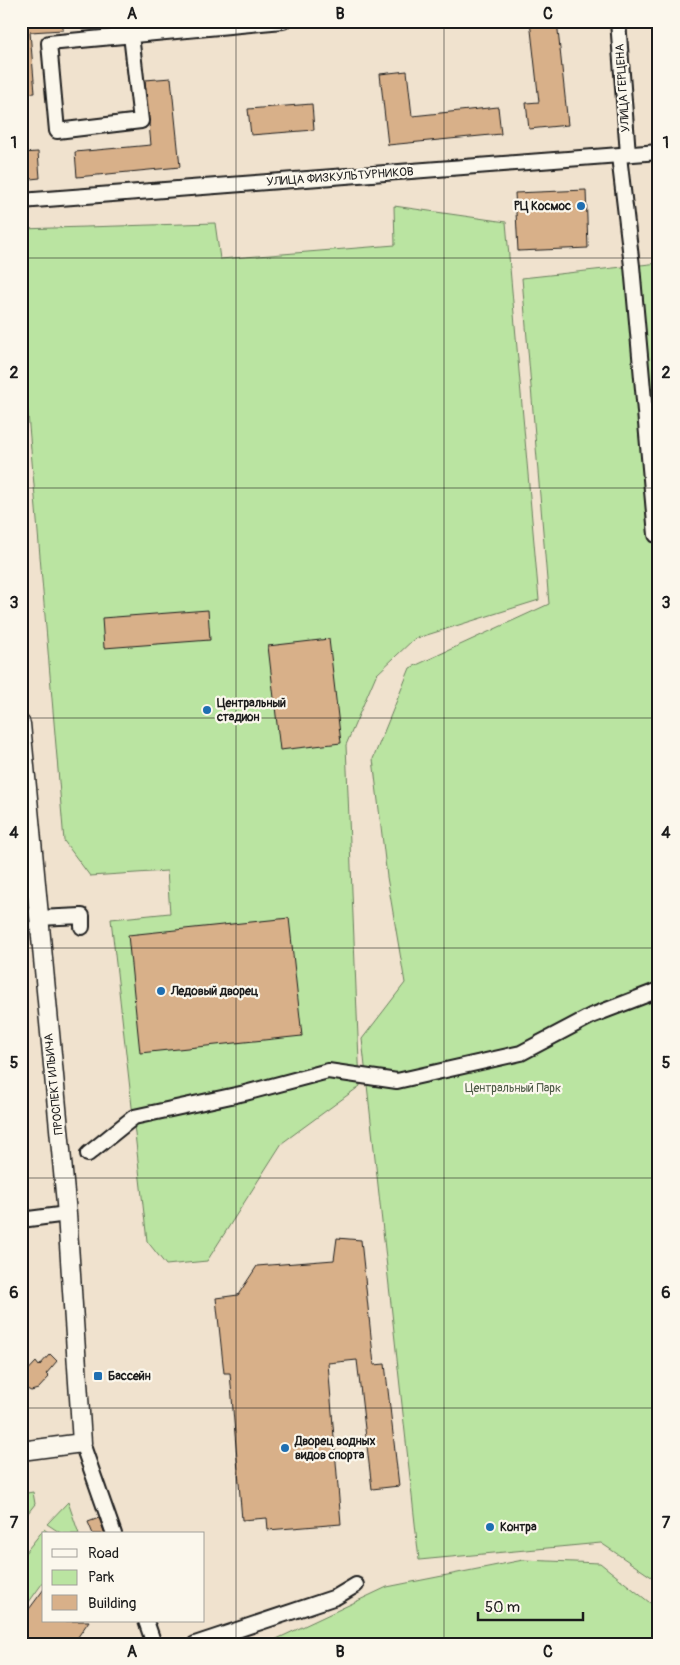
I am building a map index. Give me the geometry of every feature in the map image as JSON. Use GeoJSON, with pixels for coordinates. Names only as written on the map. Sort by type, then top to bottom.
{"type":"FeatureCollection","features":[{"type":"Feature","properties":{"kind":"main road","name":"ПРОСПЕКТ ИЛЬИЧА"},"geometry":{"type":"LineString","coordinates":[[21,724],[27,855],[38,918],[67,1214],[82,1444]]}},
{"type":"Feature","properties":{"kind":"main road"},"geometry":{"type":"LineString","coordinates":[[21,1452],[82,1444]]}},
{"type":"Feature","properties":{"kind":"street"},"geometry":{"type":"LineString","coordinates":[[116,21],[125,36],[141,121],[57,131],[50,44],[125,36],[283,21]]}},
{"type":"Feature","properties":{"kind":"street","name":"УЛИЦА ГЕРЦЕНА"},"geometry":{"type":"LineString","coordinates":[[618,21],[624,155],[632,266],[656,535]]}},
{"type":"Feature","properties":{"kind":"street","name":"УЛИЦА ФИЗКУЛЬТУРНИКОВ"},"geometry":{"type":"LineString","coordinates":[[21,201],[659,152]]}},
{"type":"Feature","properties":{"kind":"street"},"geometry":{"type":"LineString","coordinates":[[38,918],[82,916],[82,927]]}},
{"type":"Feature","properties":{"kind":"street"},"geometry":{"type":"LineString","coordinates":[[88,1154],[134,1117],[244,1093],[328,1071],[397,1081],[511,1056],[521,1053],[591,1016],[659,990]]}},
{"type":"Feature","properties":{"kind":"street"},"geometry":{"type":"LineString","coordinates":[[21,1220],[67,1214]]}},
{"type":"Feature","properties":{"kind":"street","name":"ПРОСПЕКТ ИЛЬИЧА"},"geometry":{"type":"LineString","coordinates":[[82,1444],[113,1532]]}},
{"type":"Feature","properties":{"kind":"street"},"geometry":{"type":"LineString","coordinates":[[207,1642],[336,1598],[356,1585]]}},
{"type":"Feature","properties":{"kind":"street"},"geometry":{"type":"LineString","coordinates":[[146,1622],[154,1644]]}},
{"type":"Feature","properties":{"kind":"green space","name":"Центральный стадион"},"geometry":{"type":"Polygon","coordinates":[[[394,206],[506,222],[539,600],[414,639],[376,675],[346,745],[360,1086],[282,1143],[207,1261],[166,1265],[147,1241],[111,919],[170,913],[167,871],[90,876],[64,841],[21,331],[21,229],[215,223],[220,259],[395,245],[394,206]]]}},
{"type":"Feature","properties":{"kind":"green space","name":"Центральный Парк"},"geometry":{"type":"Polygon","coordinates":[[[659,263],[659,1582],[601,1543],[419,1560],[362,1039],[405,983],[387,877],[373,759],[410,668],[549,604],[522,278],[659,263]]]}},
{"type":"Feature","properties":{"kind":"green space"},"geometry":{"type":"Polygon","coordinates":[[[33,1492],[35,1504],[21,1522],[21,1494],[33,1492]]]}},
{"type":"Feature","properties":{"kind":"green space"},"geometry":{"type":"Polygon","coordinates":[[[68,1502],[78,1532],[59,1532],[47,1524],[68,1502]]]}},
{"type":"Feature","properties":{"kind":"green space"},"geometry":{"type":"Polygon","coordinates":[[[44,1529],[48,1532],[42,1532],[42,1584],[21,1613],[21,1558],[44,1529]]]}},
{"type":"Feature","properties":{"kind":"green space"},"geometry":{"type":"Polygon","coordinates":[[[523,1560],[600,1563],[659,1610],[659,1644],[266,1644],[387,1587],[523,1560]]]}},
{"type":"Feature","properties":{"kind":"building"},"geometry":{"type":"Polygon","coordinates":[[[21,21],[63,21],[63,30],[30,32],[35,93],[21,94],[21,21]]]}},
{"type":"Feature","properties":{"kind":"building"},"geometry":{"type":"Polygon","coordinates":[[[530,21],[557,21],[568,125],[529,129],[526,103],[539,102],[530,21]]]}},
{"type":"Feature","properties":{"kind":"building"},"geometry":{"type":"Polygon","coordinates":[[[407,71],[412,116],[498,107],[501,134],[388,145],[380,74],[407,71]]]}},
{"type":"Feature","properties":{"kind":"building"},"geometry":{"type":"Polygon","coordinates":[[[171,78],[180,167],[77,177],[75,152],[151,145],[145,80],[171,78]]]}},
{"type":"Feature","properties":{"kind":"building"},"geometry":{"type":"Polygon","coordinates":[[[312,104],[314,130],[251,135],[248,109],[312,104]]]}},
{"type":"Feature","properties":{"kind":"building"},"geometry":{"type":"Polygon","coordinates":[[[38,152],[40,178],[21,180],[21,153],[38,152]]]}},
{"type":"Feature","properties":{"kind":"building"},"geometry":{"type":"Polygon","coordinates":[[[586,190],[588,248],[518,251],[515,193],[586,190]]]}},
{"type":"Feature","properties":{"kind":"building"},"geometry":{"type":"Polygon","coordinates":[[[208,610],[210,640],[104,648],[102,618],[208,610]]]}},
{"type":"Feature","properties":{"kind":"building"},"geometry":{"type":"Polygon","coordinates":[[[329,639],[341,743],[280,750],[268,646],[329,639]]]}},
{"type":"Feature","properties":{"kind":"building"},"geometry":{"type":"Polygon","coordinates":[[[289,918],[302,1036],[140,1053],[128,935],[289,918]]]}},
{"type":"Feature","properties":{"kind":"building"},"geometry":{"type":"Polygon","coordinates":[[[337,1238],[361,1240],[374,1365],[385,1364],[399,1486],[372,1489],[357,1360],[328,1363],[341,1524],[268,1530],[267,1518],[242,1520],[230,1373],[224,1373],[216,1298],[238,1295],[257,1266],[334,1260],[337,1238]]]}},
{"type":"Feature","properties":{"kind":"building"},"geometry":{"type":"Polygon","coordinates":[[[50,1354],[57,1361],[46,1374],[49,1377],[38,1389],[31,1391],[25,1388],[22,1383],[22,1377],[36,1362],[39,1366],[50,1354]]]}},
{"type":"Feature","properties":{"kind":"building"},"geometry":{"type":"Polygon","coordinates":[[[99,1518],[104,1532],[92,1532],[88,1522],[99,1518]]]}},
{"type":"Feature","properties":{"kind":"building"},"geometry":{"type":"Polygon","coordinates":[[[42,1592],[42,1622],[88,1622],[73,1644],[21,1644],[21,1620],[42,1592]]]}},
{"type":"Feature","properties":{"kind":"place","name":"РЦ Космос"},"geometry":{"type":"Point","coordinates":[581,206]}},
{"type":"Feature","properties":{"kind":"place","name":"Центральный стадион"},"geometry":{"type":"Point","coordinates":[207,710]}},
{"type":"Feature","properties":{"kind":"place","name":"Ледовый дворец"},"geometry":{"type":"Point","coordinates":[161,991]}},
{"type":"Feature","properties":{"kind":"place","name":"Бассейн"},"geometry":{"type":"Point","coordinates":[98,1376]}},
{"type":"Feature","properties":{"kind":"place","name":"Дворец водных видов спорта"},"geometry":{"type":"Point","coordinates":[285,1448]}},
{"type":"Feature","properties":{"kind":"place","name":"Контра"},"geometry":{"type":"Point","coordinates":[490,1527]}}]}
